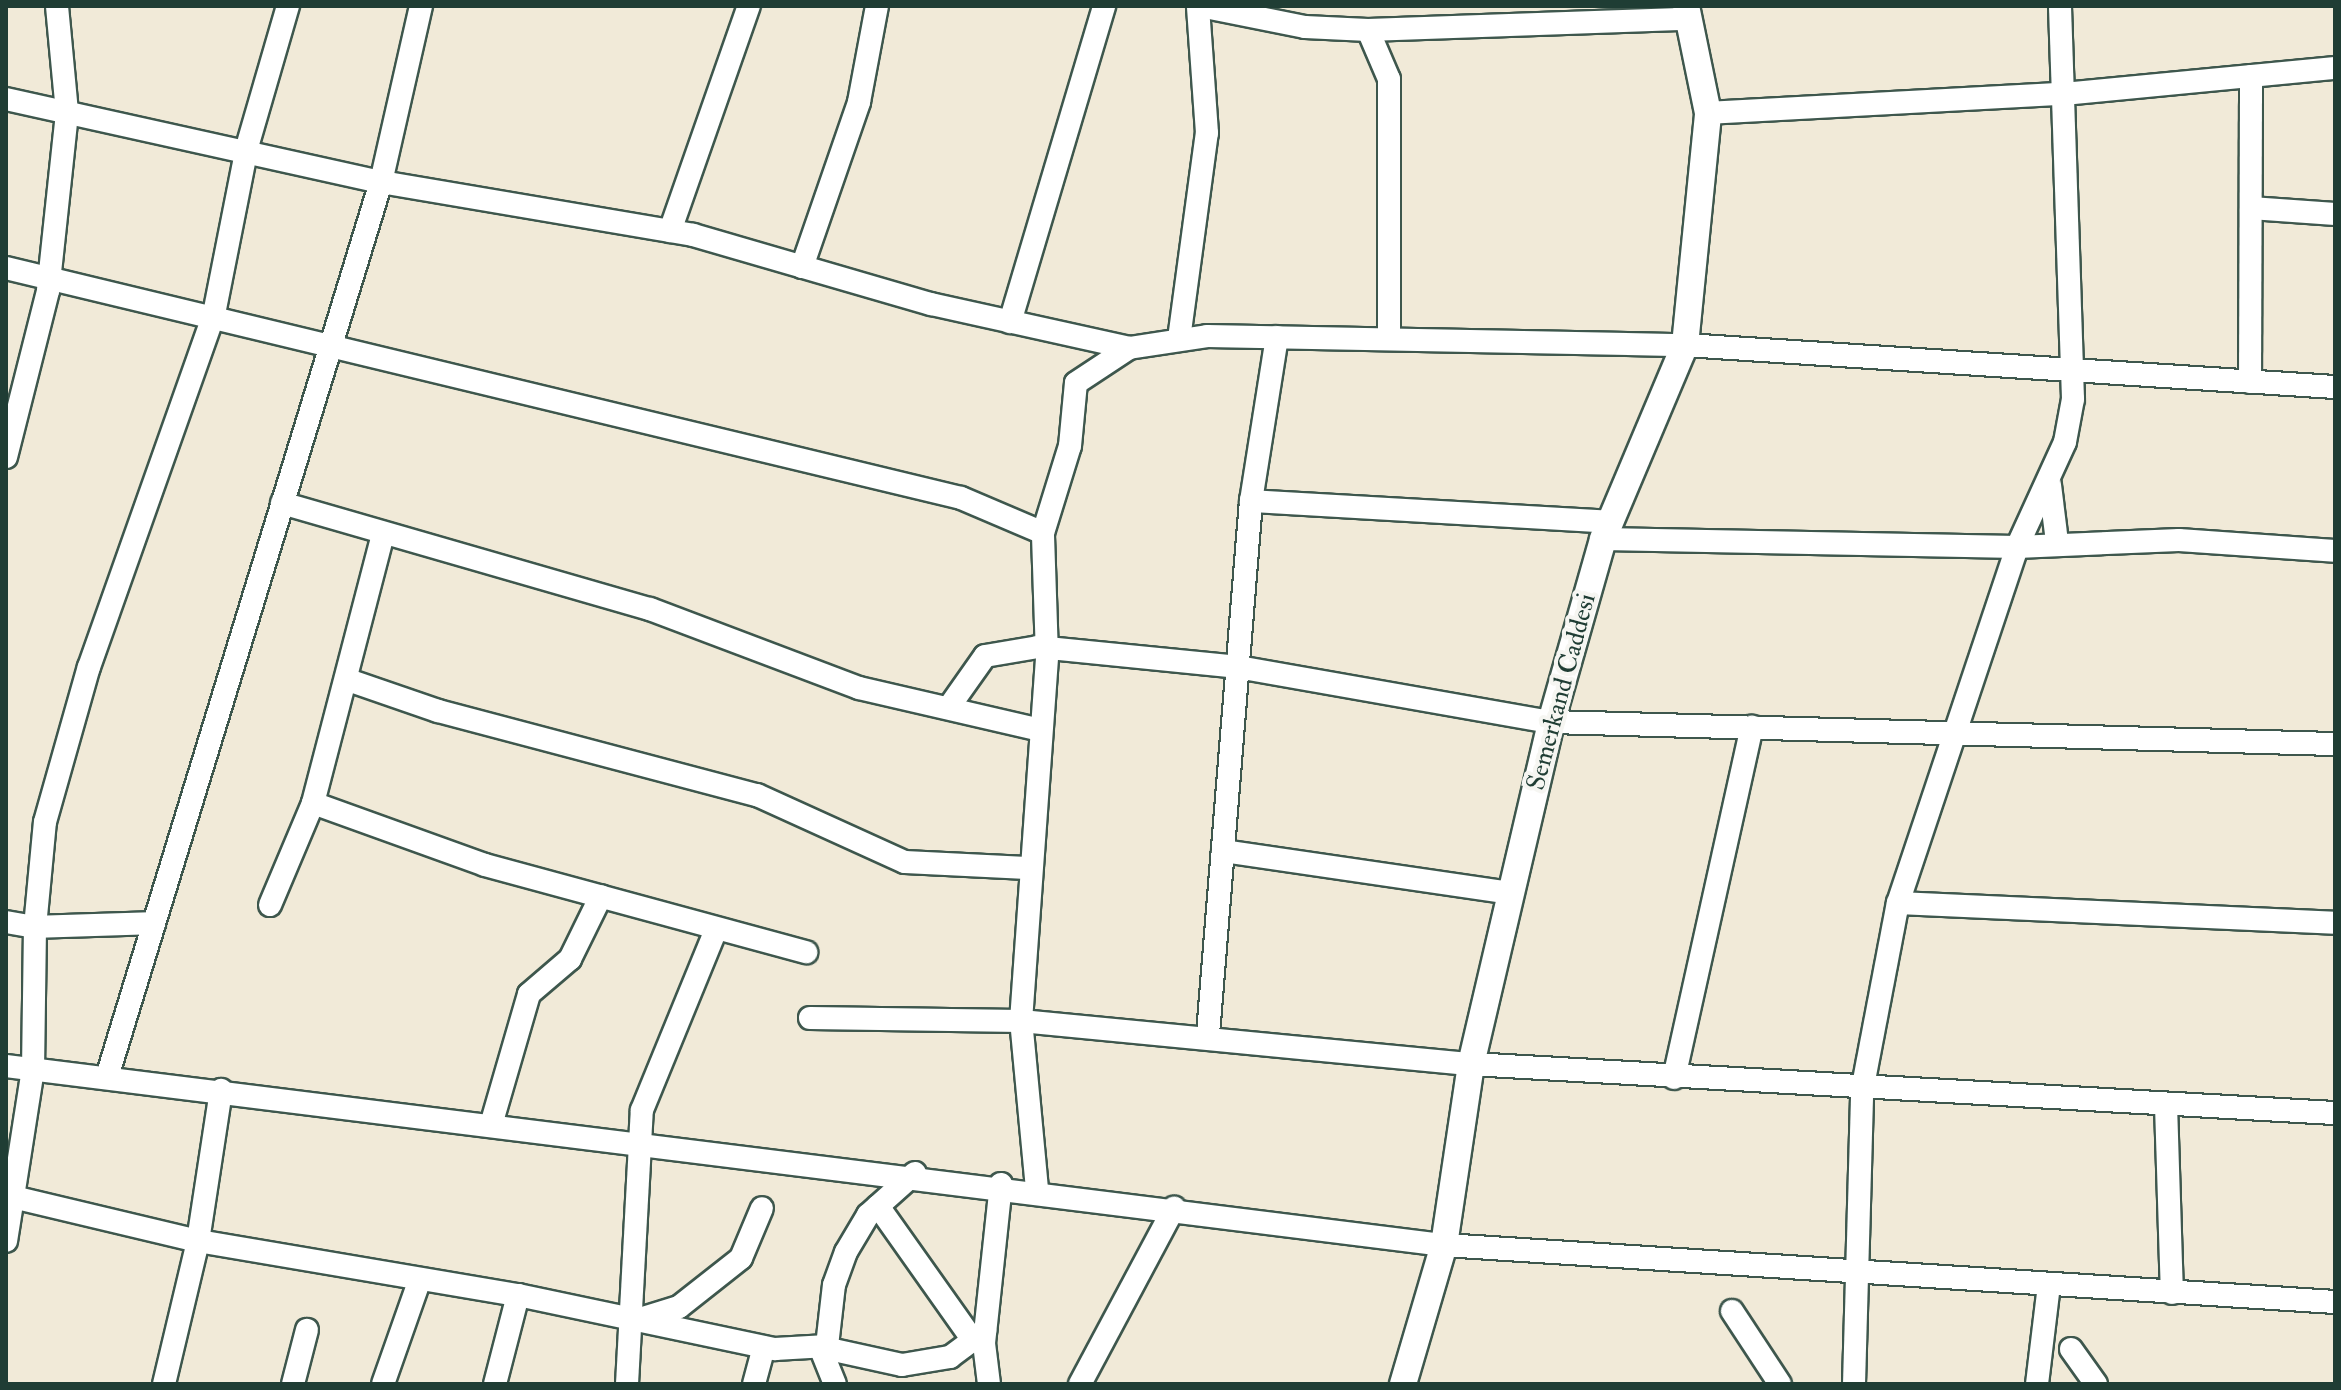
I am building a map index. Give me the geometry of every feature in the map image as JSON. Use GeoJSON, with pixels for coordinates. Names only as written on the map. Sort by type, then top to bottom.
{"type":"FeatureCollection","features":[{"type":"Feature","properties":{"kind":"street"},"geometry":{"type":"LineString","coordinates":[[6,457],[50,277],[67,112],[57,6]]}},
{"type":"Feature","properties":{"kind":"street"},"geometry":{"type":"LineString","coordinates":[[6,1241],[33,1069],[35,927],[45,822],[89,667],[214,314],[247,147],[288,6]]}},
{"type":"Feature","properties":{"kind":"street"},"geometry":{"type":"LineString","coordinates":[[107,1077],[381,182],[421,6]]}},
{"type":"Feature","properties":{"kind":"street"},"geometry":{"type":"LineString","coordinates":[[670,231],[749,6]]}},
{"type":"Feature","properties":{"kind":"street"},"geometry":{"type":"LineString","coordinates":[[802,267],[859,102],[877,6]]}},
{"type":"Feature","properties":{"kind":"street"},"geometry":{"type":"LineString","coordinates":[[1010,322],[1104,6]]}},
{"type":"Feature","properties":{"kind":"street"},"geometry":{"type":"LineString","coordinates":[[1179,339],[1207,133],[1199,6],[1368,30],[1497,14],[1687,12]]}},
{"type":"Feature","properties":{"kind":"street"},"geometry":{"type":"LineString","coordinates":[[1854,1384],[1862,1274],[1862,1091],[1898,903],[2017,547],[2050,485],[2073,399],[2068,374],[2060,6]]}},
{"type":"Feature","properties":{"kind":"street","name":"Semerkand Caddesi"},"geometry":{"type":"LineString","coordinates":[[1403,1384],[1444,1245],[1471,1064],[1551,722],[1607,530],[1685,345],[1708,113],[1687,12]]}},
{"type":"Feature","properties":{"kind":"street"},"geometry":{"type":"LineString","coordinates":[[1368,30],[1389,79],[1389,336]]}},
{"type":"Feature","properties":{"kind":"street"},"geometry":{"type":"LineString","coordinates":[[1708,113],[2064,94],[2335,68]]}},
{"type":"Feature","properties":{"kind":"street"},"geometry":{"type":"LineString","coordinates":[[2250,382],[2251,76]]}},
{"type":"Feature","properties":{"kind":"street"},"geometry":{"type":"LineString","coordinates":[[6,99],[247,147],[381,182],[670,231],[1010,322],[1129,348],[1179,339],[1389,336],[1685,345],[2068,374],[2335,387]]}},
{"type":"Feature","properties":{"kind":"street"},"geometry":{"type":"LineString","coordinates":[[2251,208],[2335,214]]}},
{"type":"Feature","properties":{"kind":"street"},"geometry":{"type":"LineString","coordinates":[[6,268],[333,341],[961,498],[1043,533]]}},
{"type":"Feature","properties":{"kind":"street"},"geometry":{"type":"LineString","coordinates":[[1208,1034],[1251,501],[1277,337]]}},
{"type":"Feature","properties":{"kind":"street"},"geometry":{"type":"LineString","coordinates":[[1037,1189],[1021,1021],[1027,868],[1046,649],[1043,533],[1070,446],[1076,383],[1129,348]]}},
{"type":"Feature","properties":{"kind":"street"},"geometry":{"type":"LineString","coordinates":[[2050,485],[2057,542]]}},
{"type":"Feature","properties":{"kind":"street"},"geometry":{"type":"LineString","coordinates":[[1251,501],[1607,530],[2017,547],[2057,542],[2179,540],[2335,551]]}},
{"type":"Feature","properties":{"kind":"street"},"geometry":{"type":"LineString","coordinates":[[282,503],[650,609],[859,688],[1037,729]]}},
{"type":"Feature","properties":{"kind":"street"},"geometry":{"type":"LineString","coordinates":[[270,905],[313,803],[348,680],[383,534]]}},
{"type":"Feature","properties":{"kind":"street"},"geometry":{"type":"LineString","coordinates":[[949,707],[985,656],[1001,649],[1046,649],[1238,667],[1551,722],[2335,744]]}},
{"type":"Feature","properties":{"kind":"street"},"geometry":{"type":"LineString","coordinates":[[348,680],[438,711],[757,795],[905,862],[1027,868]]}},
{"type":"Feature","properties":{"kind":"street"},"geometry":{"type":"LineString","coordinates":[[1674,1078],[1752,727]]}},
{"type":"Feature","properties":{"kind":"street"},"geometry":{"type":"LineString","coordinates":[[313,803],[485,865],[806,952]]}},
{"type":"Feature","properties":{"kind":"street"},"geometry":{"type":"LineString","coordinates":[[1223,851],[1511,893]]}},
{"type":"Feature","properties":{"kind":"street"},"geometry":{"type":"LineString","coordinates":[[491,1125],[529,994],[570,959],[601,896]]}},
{"type":"Feature","properties":{"kind":"street"},"geometry":{"type":"LineString","coordinates":[[1898,903],[2335,923]]}},
{"type":"Feature","properties":{"kind":"street"},"geometry":{"type":"LineString","coordinates":[[6,922],[35,927],[154,923]]}},
{"type":"Feature","properties":{"kind":"street"},"geometry":{"type":"LineString","coordinates":[[627,1384],[642,1110],[716,930]]}},
{"type":"Feature","properties":{"kind":"street"},"geometry":{"type":"LineString","coordinates":[[810,1018],[1021,1021],[1208,1034],[1471,1064],[1862,1091],[2335,1113]]}},
{"type":"Feature","properties":{"kind":"street"},"geometry":{"type":"LineString","coordinates":[[6,1066],[221,1090],[638,1145],[915,1173],[1444,1245],[2335,1302]]}},
{"type":"Feature","properties":{"kind":"street"},"geometry":{"type":"LineString","coordinates":[[164,1384],[198,1241],[221,1090]]}},
{"type":"Feature","properties":{"kind":"street"},"geometry":{"type":"LineString","coordinates":[[2166,1105],[2172,1293]]}},
{"type":"Feature","properties":{"kind":"street"},"geometry":{"type":"LineString","coordinates":[[13,1197],[198,1241],[518,1295],[764,1347],[820,1347],[827,1346],[834,1285],[846,1252],[878,1206],[915,1173]]}},
{"type":"Feature","properties":{"kind":"street"},"geometry":{"type":"LineString","coordinates":[[989,1384],[979,1335],[1001,1184]]}},
{"type":"Feature","properties":{"kind":"street"},"geometry":{"type":"LineString","coordinates":[[878,1206],[979,1335]]}},
{"type":"Feature","properties":{"kind":"street"},"geometry":{"type":"LineString","coordinates":[[630,1319],[679,1307],[741,1258],[762,1208]]}},
{"type":"Feature","properties":{"kind":"street"},"geometry":{"type":"LineString","coordinates":[[1080,1384],[1174,1208]]}},
{"type":"Feature","properties":{"kind":"street"},"geometry":{"type":"LineString","coordinates":[[383,1384],[420,1279]]}},
{"type":"Feature","properties":{"kind":"street"},"geometry":{"type":"LineString","coordinates":[[2037,1384],[2049,1285]]}},
{"type":"Feature","properties":{"kind":"street"},"geometry":{"type":"LineString","coordinates":[[495,1384],[518,1295]]}},
{"type":"Feature","properties":{"kind":"street"},"geometry":{"type":"LineString","coordinates":[[1732,1311],[1780,1384]]}},
{"type":"Feature","properties":{"kind":"street"},"geometry":{"type":"LineString","coordinates":[[293,1384],[307,1330]]}},
{"type":"Feature","properties":{"kind":"street"},"geometry":{"type":"LineString","coordinates":[[820,1347],[902,1365],[950,1357],[979,1335]]}},
{"type":"Feature","properties":{"kind":"street"},"geometry":{"type":"LineString","coordinates":[[754,1384],[764,1347]]}},
{"type":"Feature","properties":{"kind":"street"},"geometry":{"type":"LineString","coordinates":[[820,1347],[835,1384]]}},
{"type":"Feature","properties":{"kind":"street"},"geometry":{"type":"LineString","coordinates":[[2071,1349],[2096,1384]]}}]}
